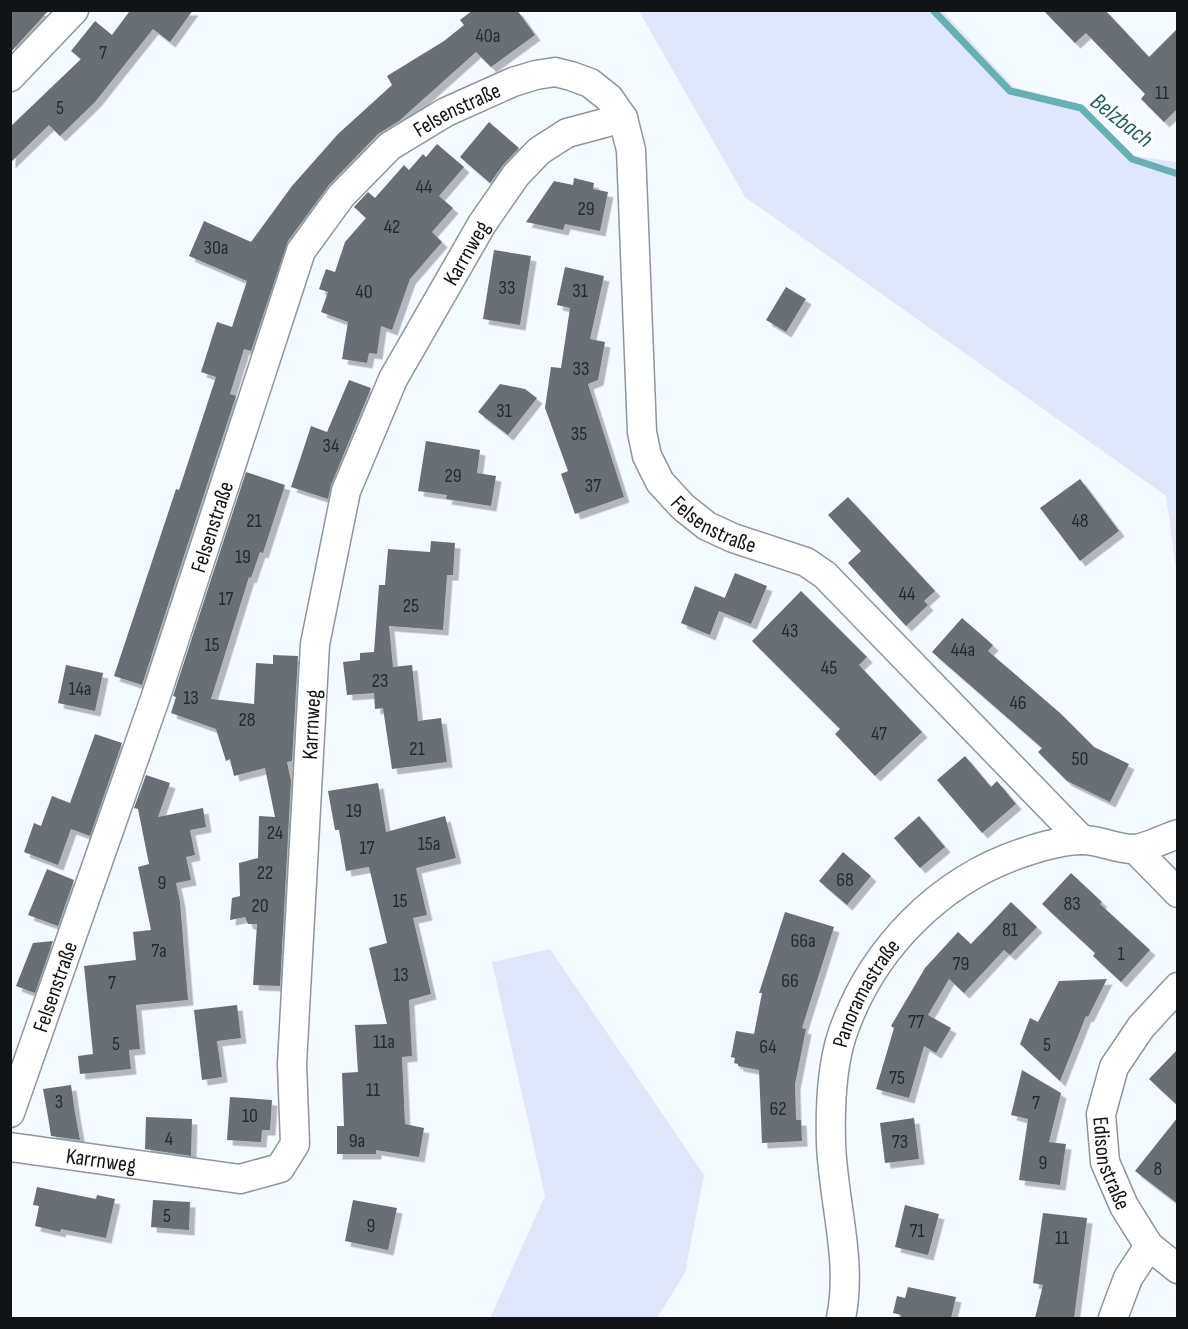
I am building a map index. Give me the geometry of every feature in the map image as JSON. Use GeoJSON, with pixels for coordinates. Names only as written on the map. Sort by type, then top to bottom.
{"type":"FeatureCollection","features":[{"type":"Feature","properties":{"kind":"street"},"geometry":{"type":"LineString","coordinates":[[10,76],[74,10]]}},
{"type":"Feature","properties":{"kind":"street","name":"Felsenstraße"},"geometry":{"type":"LineString","coordinates":[[10,1113],[156,696],[302,251],[341,196],[390,146],[447,112],[513,82],[536,75],[555,72],[590,83],[609,98],[623,118],[631,150],[642,432],[647,456],[660,482],[683,507],[707,526],[733,538],[806,562],[825,575],[1082,840]]}},
{"type":"Feature","properties":{"kind":"street","name":"Karrnweg"},"geometry":{"type":"LineString","coordinates":[[10,1147],[240,1179],[280,1168],[295,1144],[292,1065],[315,644],[346,491],[393,379],[482,224],[516,176],[539,151],[567,133],[623,118]]}},
{"type":"Feature","properties":{"kind":"street"},"geometry":{"type":"LineString","coordinates":[[1178,834],[1135,849],[1178,893]]}},
{"type":"Feature","properties":{"kind":"street","name":"Panoramastraße"},"geometry":{"type":"LineString","coordinates":[[841,1318],[846,1297],[845,1268],[831,1144],[831,1090],[842,1036],[863,986],[894,941],[932,902],[978,872],[1028,850],[1082,840],[1135,849]]}},
{"type":"Feature","properties":{"kind":"street","name":"Edisonstraße"},"geometry":{"type":"LineString","coordinates":[[1178,987],[1141,1026],[1114,1067],[1101,1114],[1105,1162],[1124,1206],[1149,1246],[1178,1269]]}},
{"type":"Feature","properties":{"kind":"street"},"geometry":{"type":"LineString","coordinates":[[1113,1318],[1128,1278],[1149,1246]]}},
{"type":"Feature","properties":{"kind":"shaded area"},"geometry":{"type":"Polygon","coordinates":[[[639,11],[943,11],[1014,87],[1081,104],[1134,156],[1177,162],[1177,576],[1166,496],[745,197],[639,11]]]}},
{"type":"Feature","properties":{"kind":"shaded area"},"geometry":{"type":"Polygon","coordinates":[[[550,949],[704,1175],[685,1273],[657,1318],[490,1318],[545,1196],[492,962],[550,949]]]}},
{"type":"Feature","properties":{"kind":"building"},"geometry":{"type":"Polygon","coordinates":[[[10,10],[49,10],[10,53],[10,10]]]}},
{"type":"Feature","properties":{"kind":"building"},"geometry":{"type":"Polygon","coordinates":[[[127,10],[193,10],[170,42],[153,29],[95,102],[60,136],[49,125],[10,163],[10,127],[81,59],[71,51],[95,21],[112,35],[129,12],[127,10]]]}},
{"type":"Feature","properties":{"kind":"building"},"geometry":{"type":"Polygon","coordinates":[[[473,10],[517,10],[535,35],[491,67],[476,52],[399,121],[378,134],[329,185],[288,241],[251,351],[244,349],[230,394],[236,396],[142,685],[114,676],[216,377],[201,372],[217,322],[232,327],[247,281],[189,256],[204,221],[251,242],[292,186],[338,134],[392,85],[387,76],[444,41],[464,25],[460,20],[473,10]]]}},
{"type":"Feature","properties":{"kind":"building"},"geometry":{"type":"Polygon","coordinates":[[[1043,10],[1105,10],[1149,57],[1178,28],[1178,108],[1164,122],[1141,99],[1145,94],[1086,33],[1075,43],[1043,10]]]}},
{"type":"Feature","properties":{"kind":"building"},"geometry":{"type":"Polygon","coordinates":[[[489,122],[519,148],[490,183],[460,157],[489,122]]]}},
{"type":"Feature","properties":{"kind":"building"},"geometry":{"type":"Polygon","coordinates":[[[437,144],[464,167],[439,196],[453,208],[432,232],[442,242],[410,279],[392,330],[381,326],[377,354],[369,353],[367,363],[342,359],[348,322],[321,312],[328,292],[319,289],[326,269],[335,272],[345,242],[366,218],[354,207],[368,192],[375,198],[404,165],[409,170],[423,154],[426,157],[437,144]]]}},
{"type":"Feature","properties":{"kind":"building"},"geometry":{"type":"Polygon","coordinates":[[[574,178],[594,183],[593,189],[608,192],[600,231],[565,224],[563,230],[526,222],[554,181],[573,185],[574,178]]]}},
{"type":"Feature","properties":{"kind":"building"},"geometry":{"type":"Polygon","coordinates":[[[494,250],[531,256],[520,325],[483,319],[494,250]]]}},
{"type":"Feature","properties":{"kind":"building"},"geometry":{"type":"Polygon","coordinates":[[[565,267],[604,276],[590,339],[605,342],[598,380],[588,384],[624,497],[575,514],[561,474],[568,471],[545,408],[551,367],[561,368],[570,308],[557,305],[565,267]]]}},
{"type":"Feature","properties":{"kind":"building"},"geometry":{"type":"Polygon","coordinates":[[[786,287],[806,299],[786,332],[766,320],[786,287]]]}},
{"type":"Feature","properties":{"kind":"building"},"geometry":{"type":"Polygon","coordinates":[[[349,380],[371,388],[331,485],[328,499],[291,487],[311,426],[327,432],[349,380]]]}},
{"type":"Feature","properties":{"kind":"building"},"geometry":{"type":"Polygon","coordinates":[[[500,384],[525,389],[537,398],[508,435],[478,412],[500,384]]]}},
{"type":"Feature","properties":{"kind":"building"},"geometry":{"type":"Polygon","coordinates":[[[426,441],[480,450],[477,473],[496,476],[491,506],[446,499],[447,495],[418,491],[426,441]]]}},
{"type":"Feature","properties":{"kind":"building"},"geometry":{"type":"Polygon","coordinates":[[[246,472],[285,485],[263,553],[260,552],[251,578],[249,577],[211,699],[254,704],[256,663],[273,664],[273,655],[298,656],[292,761],[287,762],[291,781],[280,986],[253,985],[257,924],[248,924],[245,917],[230,920],[232,898],[240,896],[239,863],[258,858],[259,816],[275,817],[265,768],[234,776],[230,759],[226,761],[216,729],[171,713],[176,697],[173,696],[246,472]]]}},
{"type":"Feature","properties":{"kind":"building"},"geometry":{"type":"Polygon","coordinates":[[[1080,479],[1119,531],[1080,561],[1040,508],[1080,479]]]}},
{"type":"Feature","properties":{"kind":"building"},"geometry":{"type":"Polygon","coordinates":[[[848,497],[935,591],[924,601],[928,605],[906,626],[848,563],[861,551],[828,515],[848,497]]]}},
{"type":"Feature","properties":{"kind":"building"},"geometry":{"type":"Polygon","coordinates":[[[431,541],[455,543],[453,575],[447,575],[443,630],[389,626],[393,667],[412,665],[418,721],[441,718],[447,762],[392,769],[383,708],[375,709],[374,693],[347,695],[343,662],[360,660],[360,653],[374,652],[379,585],[385,585],[388,549],[430,552],[431,541]]]}},
{"type":"Feature","properties":{"kind":"building"},"geometry":{"type":"Polygon","coordinates":[[[735,573],[767,586],[751,624],[719,611],[710,635],[681,623],[695,586],[725,598],[735,573]]]}},
{"type":"Feature","properties":{"kind":"building"},"geometry":{"type":"Polygon","coordinates":[[[801,591],[867,657],[859,665],[922,732],[875,776],[835,734],[840,729],[752,641],[801,591]]]}},
{"type":"Feature","properties":{"kind":"building"},"geometry":{"type":"Polygon","coordinates":[[[962,618],[993,645],[988,651],[1060,713],[1094,747],[1129,764],[1110,802],[1067,781],[1038,752],[1042,748],[932,652],[962,618]]]}},
{"type":"Feature","properties":{"kind":"building"},"geometry":{"type":"Polygon","coordinates":[[[66,665],[103,673],[95,711],[58,703],[66,665]]]}},
{"type":"Feature","properties":{"kind":"building"},"geometry":{"type":"Polygon","coordinates":[[[95,734],[122,743],[90,836],[71,829],[58,865],[24,852],[34,823],[41,826],[52,796],[70,803],[95,734]]]}},
{"type":"Feature","properties":{"kind":"building"},"geometry":{"type":"Polygon","coordinates":[[[965,756],[991,787],[997,781],[1016,804],[982,833],[937,780],[965,756]]]}},
{"type":"Feature","properties":{"kind":"building"},"geometry":{"type":"Polygon","coordinates":[[[146,775],[170,783],[158,817],[203,808],[206,827],[190,830],[195,855],[186,857],[191,880],[176,883],[180,902],[188,1000],[136,1005],[140,1049],[129,1050],[131,1069],[80,1074],[78,1056],[93,1054],[84,966],[136,960],[133,932],[151,930],[138,867],[149,864],[138,809],[134,808],[146,775]]]}},
{"type":"Feature","properties":{"kind":"building"},"geometry":{"type":"Polygon","coordinates":[[[378,783],[386,832],[445,816],[456,858],[416,868],[427,915],[413,918],[431,994],[409,1000],[412,1056],[402,1057],[405,1124],[424,1128],[419,1157],[376,1150],[376,1154],[337,1154],[337,1126],[344,1126],[342,1073],[358,1072],[355,1025],[387,1024],[369,948],[387,943],[369,867],[346,871],[339,830],[335,830],[328,791],[378,783]]]}},
{"type":"Feature","properties":{"kind":"building"},"geometry":{"type":"Polygon","coordinates":[[[919,816],[945,847],[920,868],[894,838],[919,816]]]}},
{"type":"Feature","properties":{"kind":"building"},"geometry":{"type":"Polygon","coordinates":[[[843,852],[871,876],[847,905],[819,881],[843,852]]]}},
{"type":"Feature","properties":{"kind":"building"},"geometry":{"type":"Polygon","coordinates":[[[47,869],[74,880],[58,926],[28,915],[47,869]]]}},
{"type":"Feature","properties":{"kind":"building"},"geometry":{"type":"Polygon","coordinates":[[[1071,873],[1102,902],[1100,904],[1150,950],[1121,982],[1093,956],[1095,953],[1042,904],[1071,873]]]}},
{"type":"Feature","properties":{"kind":"building"},"geometry":{"type":"Polygon","coordinates":[[[1011,902],[1037,927],[1010,955],[1004,950],[964,993],[949,979],[928,1015],[951,1028],[936,1053],[924,1046],[909,1098],[876,1089],[894,1028],[891,1026],[925,968],[958,932],[971,944],[1011,902]]]}},
{"type":"Feature","properties":{"kind":"building"},"geometry":{"type":"Polygon","coordinates":[[[785,912],[834,927],[802,1028],[806,1029],[795,1084],[796,1120],[801,1120],[802,1141],[762,1143],[759,1070],[738,1066],[734,1063],[735,1058],[731,1057],[736,1031],[754,1034],[762,993],[759,993],[785,912]]]}},
{"type":"Feature","properties":{"kind":"building"},"geometry":{"type":"Polygon","coordinates":[[[53,941],[35,993],[16,986],[33,943],[53,941]]]}},
{"type":"Feature","properties":{"kind":"building"},"geometry":{"type":"Polygon","coordinates":[[[1107,979],[1088,1017],[1086,1016],[1060,1081],[1020,1044],[1030,1018],[1038,1022],[1059,981],[1107,979]]]}},
{"type":"Feature","properties":{"kind":"building"},"geometry":{"type":"Polygon","coordinates":[[[237,1005],[241,1038],[217,1041],[222,1077],[202,1080],[194,1010],[237,1005]]]}},
{"type":"Feature","properties":{"kind":"building"},"geometry":{"type":"Polygon","coordinates":[[[1178,1049],[1178,1106],[1149,1079],[1178,1049]]]}},
{"type":"Feature","properties":{"kind":"building"},"geometry":{"type":"Polygon","coordinates":[[[1022,1070],[1061,1093],[1049,1142],[1066,1144],[1060,1185],[1019,1180],[1028,1119],[1011,1115],[1022,1070]]]}},
{"type":"Feature","properties":{"kind":"building"},"geometry":{"type":"Polygon","coordinates":[[[71,1085],[80,1140],[51,1136],[43,1089],[71,1085]]]}},
{"type":"Feature","properties":{"kind":"building"},"geometry":{"type":"Polygon","coordinates":[[[230,1097],[272,1100],[270,1130],[262,1130],[261,1142],[227,1140],[230,1097]]]}},
{"type":"Feature","properties":{"kind":"building"},"geometry":{"type":"Polygon","coordinates":[[[146,1117],[192,1119],[191,1156],[145,1149],[146,1117]]]}},
{"type":"Feature","properties":{"kind":"building"},"geometry":{"type":"Polygon","coordinates":[[[1178,1117],[1178,1204],[1135,1171],[1178,1117]]]}},
{"type":"Feature","properties":{"kind":"building"},"geometry":{"type":"Polygon","coordinates":[[[914,1118],[919,1159],[885,1163],[880,1123],[914,1118]]]}},
{"type":"Feature","properties":{"kind":"building"},"geometry":{"type":"Polygon","coordinates":[[[37,1187],[96,1199],[97,1195],[115,1199],[106,1238],[35,1226],[39,1206],[33,1205],[37,1187]]]}},
{"type":"Feature","properties":{"kind":"building"},"geometry":{"type":"Polygon","coordinates":[[[153,1200],[190,1202],[189,1230],[151,1227],[153,1200]]]}},
{"type":"Feature","properties":{"kind":"building"},"geometry":{"type":"Polygon","coordinates":[[[353,1200],[397,1208],[388,1250],[345,1241],[353,1200]]]}},
{"type":"Feature","properties":{"kind":"building"},"geometry":{"type":"Polygon","coordinates":[[[905,1205],[939,1214],[928,1255],[895,1247],[905,1205]]]}},
{"type":"Feature","properties":{"kind":"building"},"geometry":{"type":"Polygon","coordinates":[[[1043,1213],[1087,1218],[1074,1318],[1035,1318],[1043,1285],[1033,1283],[1043,1213]]]}},
{"type":"Feature","properties":{"kind":"building"},"geometry":{"type":"Polygon","coordinates":[[[908,1287],[956,1297],[951,1318],[901,1318],[901,1315],[893,1313],[897,1296],[905,1298],[908,1287]]]}},
{"type":"Feature","properties":{"kind":"waterway","name":"Belzbach"},"geometry":{"type":"LineString","coordinates":[[933,10],[1010,91],[1081,108],[1132,159],[1178,174]]}}]}
